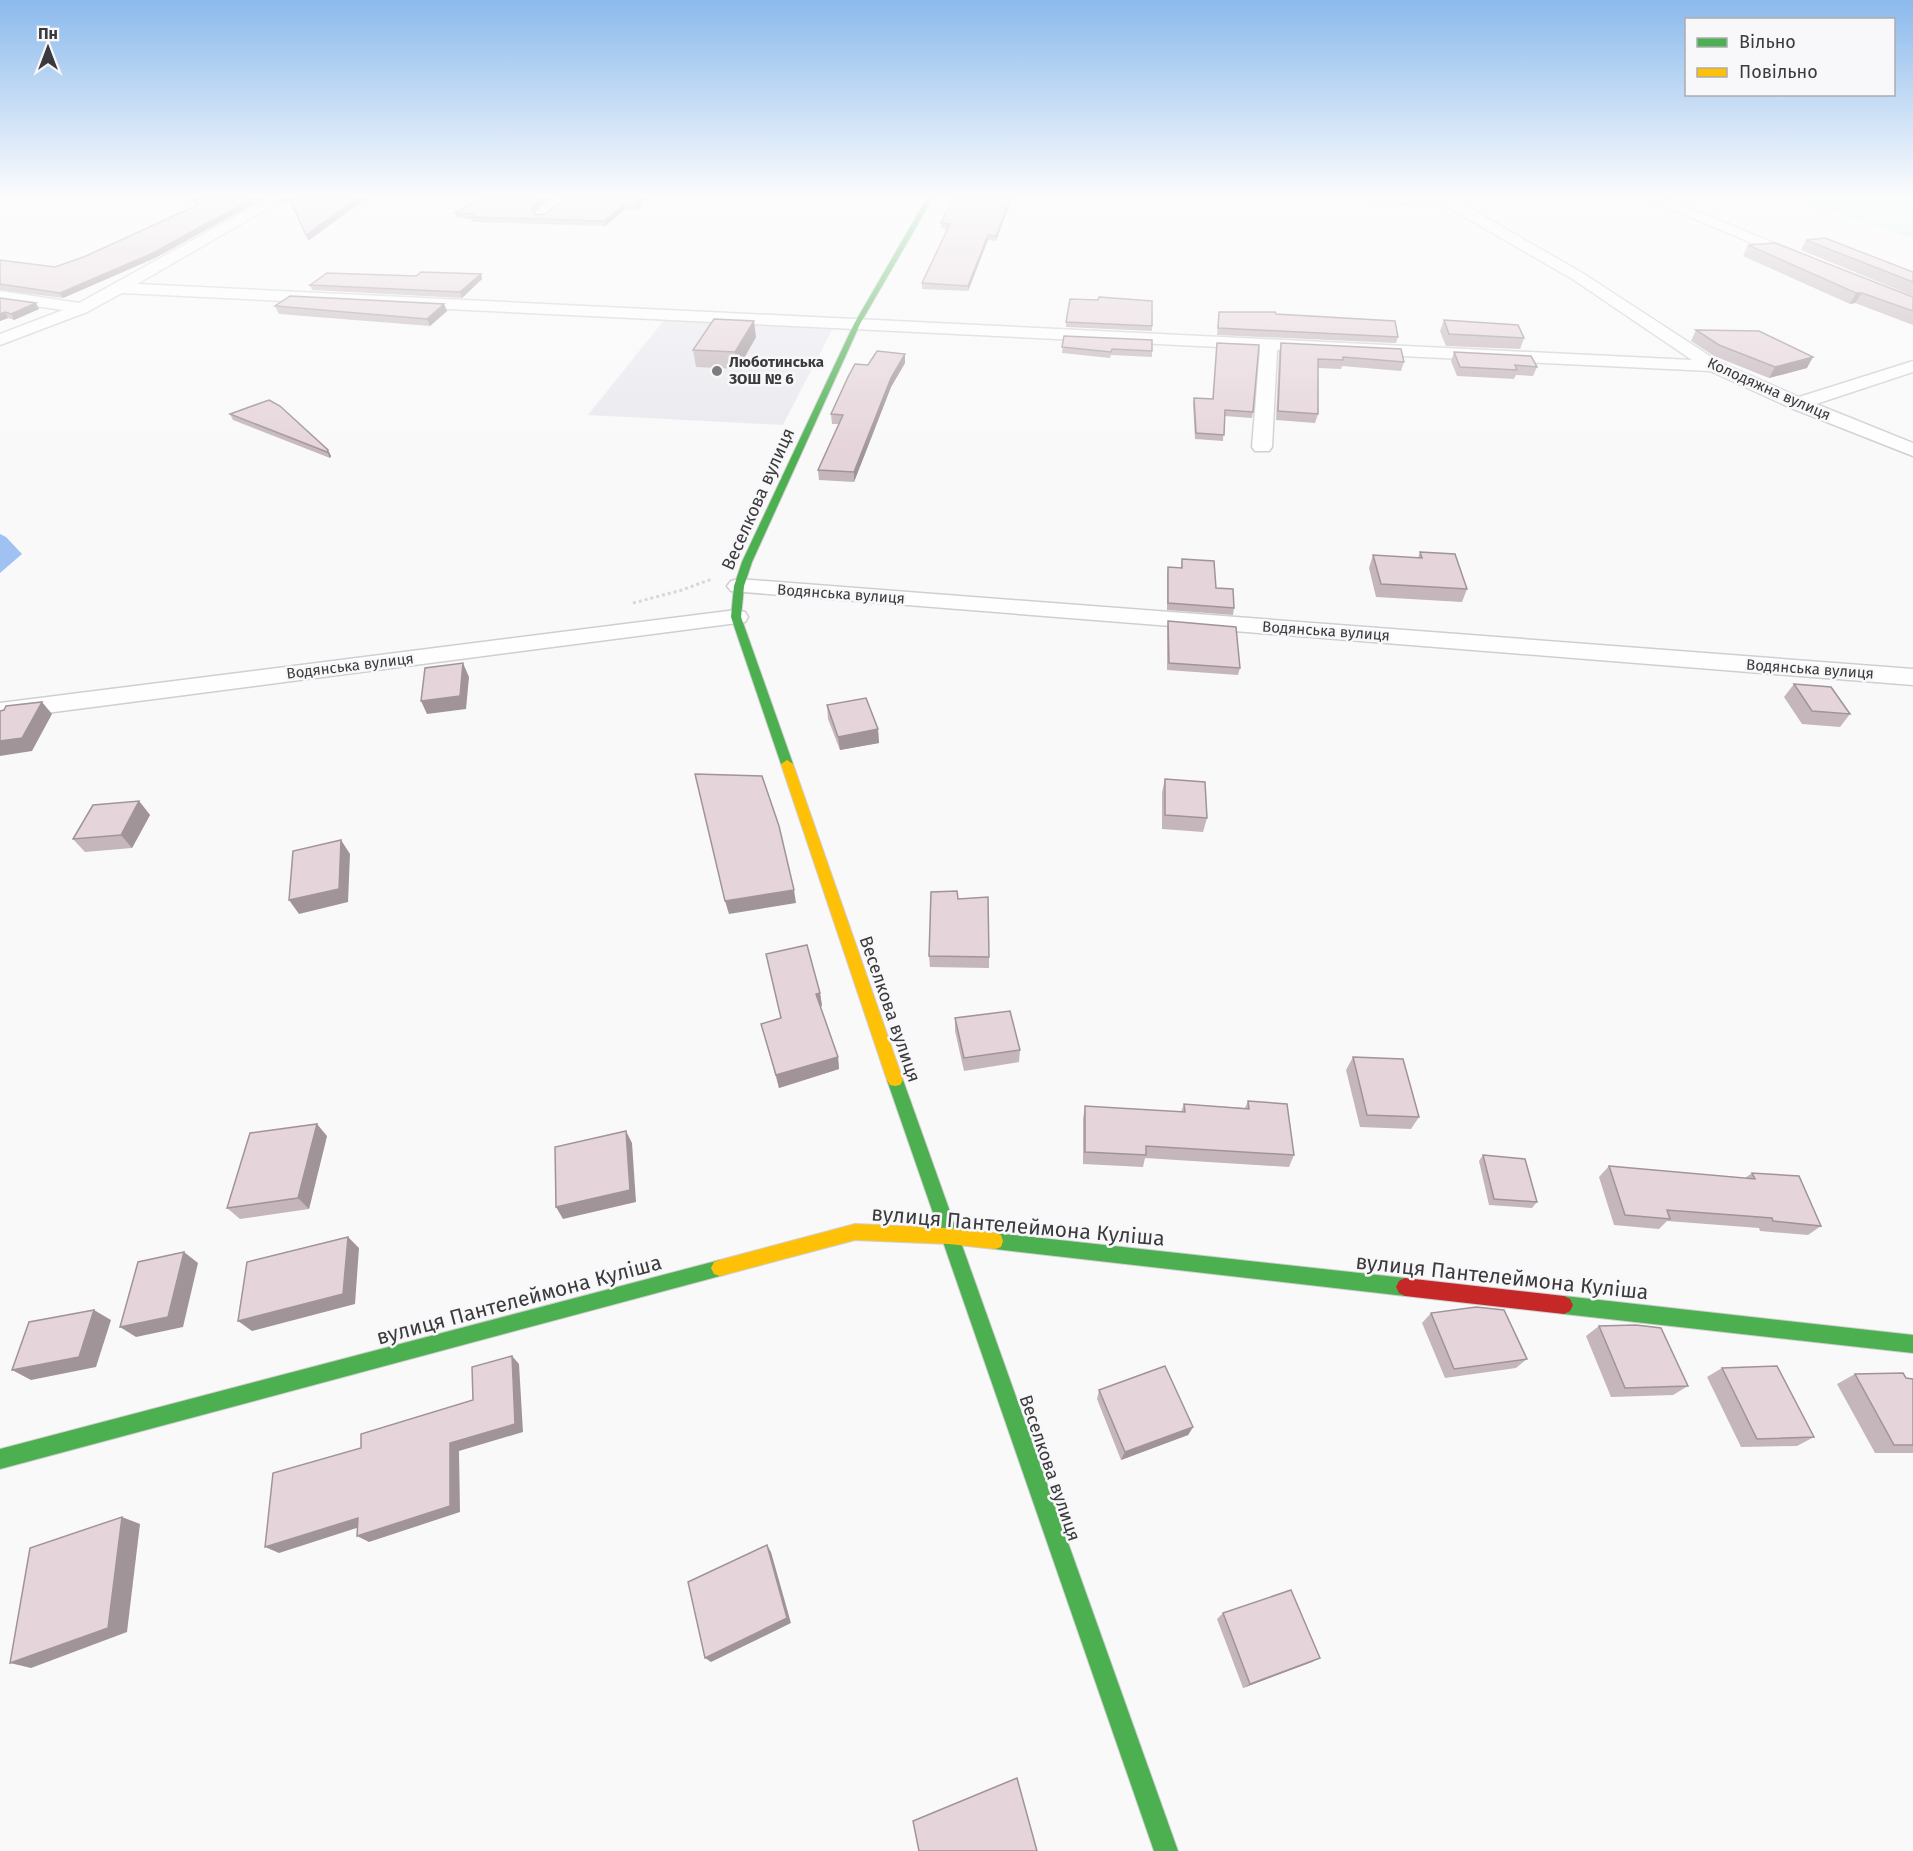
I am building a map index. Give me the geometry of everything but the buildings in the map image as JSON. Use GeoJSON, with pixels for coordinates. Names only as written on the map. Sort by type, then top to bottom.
{"type":"FeatureCollection","features":[{"type":"Feature","properties":{"kind":"street"},"geometry":{"type":"LineString","coordinates":[[0,340],[81,309],[127,284]]}},
{"type":"Feature","properties":{"kind":"street","name":"Веселкова вулиця"},"geometry":{"type":"LineString","coordinates":[[880,284],[857,324],[747,562],[739,586],[736,617],[949,1236],[1166,1851]]}},
{"type":"Feature","properties":{"kind":"street","name":"Колодяжна вулиця"},"geometry":{"type":"LineString","coordinates":[[1589,284],[1713,366],[1798,404],[1913,450]]}},
{"type":"Feature","properties":{"kind":"street"},"geometry":{"type":"LineString","coordinates":[[121,288],[1713,366]]}},
{"type":"Feature","properties":{"kind":"street"},"geometry":{"type":"LineString","coordinates":[[0,297],[81,309]]}},
{"type":"Feature","properties":{"kind":"street"},"geometry":{"type":"LineString","coordinates":[[1262,447],[1269,344]]}},
{"type":"Feature","properties":{"kind":"street"},"geometry":{"type":"LineString","coordinates":[[1798,404],[1913,366]]}},
{"type":"Feature","properties":{"kind":"street","name":"Водянська вулиця"},"geometry":{"type":"LineString","coordinates":[[739,586],[1913,677]]}},
{"type":"Feature","properties":{"kind":"street","name":"Водянська вулиця"},"geometry":{"type":"LineString","coordinates":[[0,711],[736,617]]}},
{"type":"Feature","properties":{"kind":"street","name":"вулиця Пантелеймона Куліша"},"geometry":{"type":"LineString","coordinates":[[0,1459],[855,1232],[949,1236],[1913,1344]]}},
{"type":"Feature","properties":{"kind":"shaded area","name":"Люботинська ЗОШ № 6"},"geometry":{"type":"Polygon","coordinates":[[[664,320],[833,328],[783,425],[588,415],[664,320]]]}},
{"type":"Feature","properties":{"kind":"water"},"geometry":{"type":"Polygon","coordinates":[[[0,534],[6,537],[22,554],[0,573],[0,534]]]}},
{"type":"Feature","properties":{"kind":"traffic: fast"},"geometry":{"type":"LineString","coordinates":[[787,764],[736,617],[739,586],[747,562],[857,324],[880,284]]}},
{"type":"Feature","properties":{"kind":"traffic: fast"},"geometry":{"type":"LineString","coordinates":[[895,1080],[1166,1851]]}},
{"type":"Feature","properties":{"kind":"traffic: fast"},"geometry":{"type":"LineString","coordinates":[[995,1241],[1405,1287]]}},
{"type":"Feature","properties":{"kind":"traffic: fast"},"geometry":{"type":"LineString","coordinates":[[0,1459],[720,1268]]}},
{"type":"Feature","properties":{"kind":"traffic: fast"},"geometry":{"type":"LineString","coordinates":[[1564,1305],[1913,1344]]}},
{"type":"Feature","properties":{"kind":"traffic: slow"},"geometry":{"type":"LineString","coordinates":[[787,764],[895,1080]]}},
{"type":"Feature","properties":{"kind":"traffic: slow"},"geometry":{"type":"LineString","coordinates":[[720,1268],[855,1232],[949,1236],[995,1241]]}},
{"type":"Feature","properties":{"kind":"traffic: jam"},"geometry":{"type":"LineString","coordinates":[[1405,1287],[1564,1305]]}},
{"type":"Feature","properties":{"kind":"place","name":"Люботинська ЗОШ № 6"},"geometry":{"type":"Point","coordinates":[717,371]}}]}
